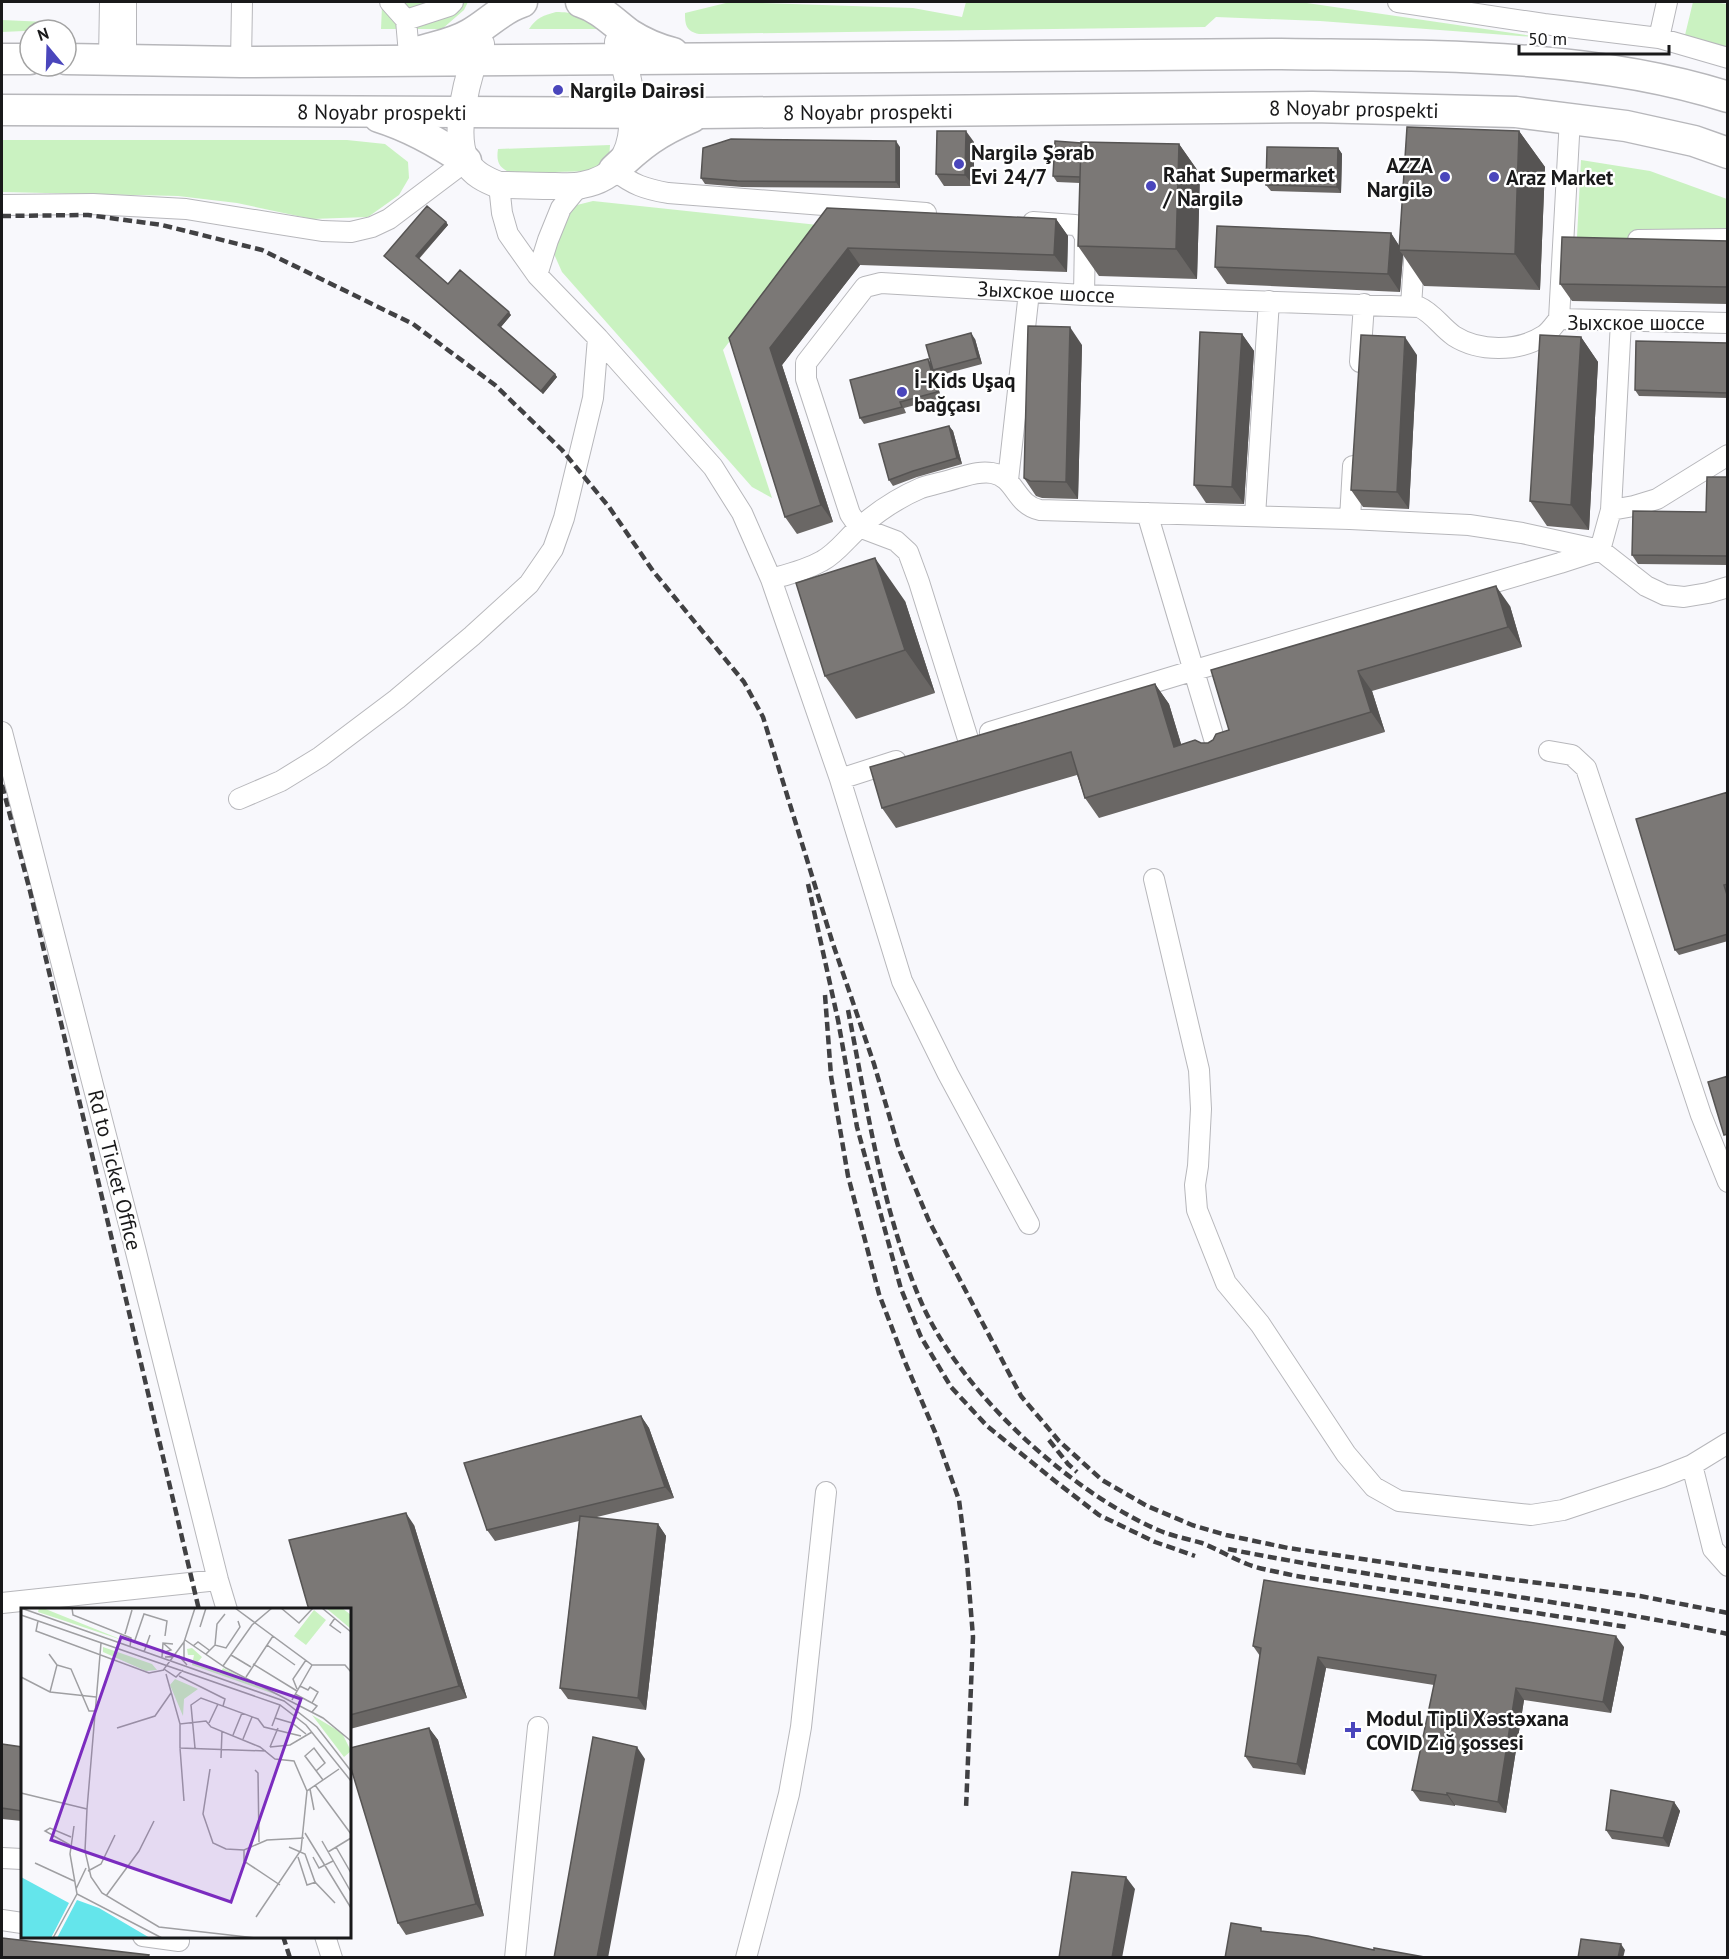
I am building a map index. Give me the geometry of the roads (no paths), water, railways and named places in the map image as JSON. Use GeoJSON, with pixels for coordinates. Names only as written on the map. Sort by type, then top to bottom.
{"type":"FeatureCollection","features":[{"type":"Feature","properties":{"kind":"highway"},"geometry":{"type":"LineString","coordinates":[[380,61],[455,42],[470,34],[496,10],[522,2]]}},
{"type":"Feature","properties":{"kind":"highway"},"geometry":{"type":"LineString","coordinates":[[581,2],[607,9],[628,33],[643,42],[658,49],[693,58]]}},
{"type":"Feature","properties":{"kind":"highway"},"geometry":{"type":"LineString","coordinates":[[78,59],[241,62],[1281,54],[1436,56],[1520,60],[1593,69],[1640,76],[1709,91],[1728,98]]}},
{"type":"Feature","properties":{"kind":"highway"},"geometry":{"type":"LineString","coordinates":[[2,59],[18,59]]}},
{"type":"Feature","properties":{"kind":"highway","name":"8 Noyabr prospekti"},"geometry":{"type":"LineString","coordinates":[[2,110],[700,113],[1312,107],[1516,112],[1637,129],[1694,141],[1728,153]]}},
{"type":"Feature","properties":{"kind":"highway"},"geometry":{"type":"LineString","coordinates":[[356,111],[406,127],[466,161]]}},
{"type":"Feature","properties":{"kind":"highway"},"geometry":{"type":"LineString","coordinates":[[614,170],[636,148],[663,129],[700,113]]}},
{"type":"Feature","properties":{"kind":"main road"},"geometry":{"type":"LineString","coordinates":[[496,10],[473,60],[468,79],[463,112],[462,143],[466,161],[480,177],[499,185],[579,186],[602,180],[614,170],[631,136],[632,97],[623,58],[607,9]]}},
{"type":"Feature","properties":{"kind":"street"},"geometry":{"type":"LineString","coordinates":[[110,2],[117,59]]}},
{"type":"Feature","properties":{"kind":"street"},"geometry":{"type":"LineString","coordinates":[[117,59],[126,2]]}},
{"type":"Feature","properties":{"kind":"street"},"geometry":{"type":"LineString","coordinates":[[241,62],[242,2]]}},
{"type":"Feature","properties":{"kind":"street"},"geometry":{"type":"LineString","coordinates":[[390,2],[406,20],[409,54]]}},
{"type":"Feature","properties":{"kind":"street"},"geometry":{"type":"LineString","coordinates":[[406,20],[449,6],[453,2]]}},
{"type":"Feature","properties":{"kind":"street"},"geometry":{"type":"LineString","coordinates":[[1398,2],[1544,24],[1659,38],[1728,58]]}},
{"type":"Feature","properties":{"kind":"street"},"geometry":{"type":"LineString","coordinates":[[1659,38],[1667,2]]}},
{"type":"Feature","properties":{"kind":"street"},"geometry":{"type":"LineString","coordinates":[[1559,319],[1570,118]]}},
{"type":"Feature","properties":{"kind":"street"},"geometry":{"type":"LineString","coordinates":[[2,205],[93,204],[186,209],[322,231],[351,232],[372,227],[389,219],[466,161]]}},
{"type":"Feature","properties":{"kind":"street"},"geometry":{"type":"LineString","coordinates":[[614,170],[629,182],[646,189],[669,193],[947,215]]}},
{"type":"Feature","properties":{"kind":"street"},"geometry":{"type":"LineString","coordinates":[[499,185],[502,213],[508,234],[537,275],[598,338],[713,467],[742,513],[771,579],[840,779],[902,981],[948,1074],[1029,1224]]}},
{"type":"Feature","properties":{"kind":"street"},"geometry":{"type":"LineString","coordinates":[[537,275],[561,208],[579,186]]}},
{"type":"Feature","properties":{"kind":"street"},"geometry":{"type":"LineString","coordinates":[[1017,220],[1075,225],[1081,229],[1085,237],[1084,294]]}},
{"type":"Feature","properties":{"kind":"street"},"geometry":{"type":"LineString","coordinates":[[1411,306],[1417,225]]}},
{"type":"Feature","properties":{"kind":"street"},"geometry":{"type":"LineString","coordinates":[[1622,240],[1728,239]]}},
{"type":"Feature","properties":{"kind":"street"},"geometry":{"type":"LineString","coordinates":[[1563,241],[1587,240]]}},
{"type":"Feature","properties":{"kind":"street","name":"Зыхское шоссе"},"geometry":{"type":"LineString","coordinates":[[859,527],[850,514],[806,379],[806,363],[866,287],[881,284],[1029,292],[1411,306],[1428,311],[1441,326],[1457,337],[1473,344],[1498,348],[1525,345],[1545,335],[1559,319],[1728,323]]}},
{"type":"Feature","properties":{"kind":"street"},"geometry":{"type":"LineString","coordinates":[[1008,480],[1029,292]]}},
{"type":"Feature","properties":{"kind":"street"},"geometry":{"type":"LineString","coordinates":[[1255,516],[1269,301]]}},
{"type":"Feature","properties":{"kind":"street"},"geometry":{"type":"LineString","coordinates":[[1359,376],[1364,304]]}},
{"type":"Feature","properties":{"kind":"street"},"geometry":{"type":"LineString","coordinates":[[1600,550],[1611,510],[1621,321]]}},
{"type":"Feature","properties":{"kind":"street"},"geometry":{"type":"LineString","coordinates":[[238,799],[281,782],[320,757],[397,699],[529,584],[553,549],[564,518],[593,398],[598,338]]}},
{"type":"Feature","properties":{"kind":"street"},"geometry":{"type":"LineString","coordinates":[[1350,519],[1354,447]]}},
{"type":"Feature","properties":{"kind":"street"},"geometry":{"type":"LineString","coordinates":[[1611,510],[1634,506],[1657,498],[1728,455]]}},
{"type":"Feature","properties":{"kind":"street"},"geometry":{"type":"LineString","coordinates":[[771,579],[797,573],[824,560],[843,545],[859,527],[893,504],[921,489],[980,472],[996,473],[1008,480],[1018,496],[1030,508],[1040,510],[1350,519],[1469,525],[1522,533],[1600,550],[1646,586],[1665,595],[1684,597],[1728,587]]}},
{"type":"Feature","properties":{"kind":"street"},"geometry":{"type":"LineString","coordinates":[[1147,513],[1218,752]]}},
{"type":"Feature","properties":{"kind":"street"},"geometry":{"type":"LineString","coordinates":[[859,527],[896,541],[908,552],[968,739]]}},
{"type":"Feature","properties":{"kind":"street"},"geometry":{"type":"LineString","coordinates":[[946,746],[1600,550]]}},
{"type":"Feature","properties":{"kind":"street","name":"Rd to Ticket Office"},"geometry":{"type":"LineString","coordinates":[[2,732],[226,1608]]}},
{"type":"Feature","properties":{"kind":"street"},"geometry":{"type":"LineString","coordinates":[[1549,751],[1572,755],[1586,768],[1701,1115],[1728,1182]]}},
{"type":"Feature","properties":{"kind":"street"},"geometry":{"type":"LineString","coordinates":[[840,779],[914,756]]}},
{"type":"Feature","properties":{"kind":"street"},"geometry":{"type":"LineString","coordinates":[[1154,879],[1199,1070],[1201,1109],[1195,1185],[1197,1210],[1226,1283],[1260,1324],[1346,1454],[1374,1487],[1399,1501],[1531,1515],[1563,1510],[1692,1465],[1728,1443]]}},
{"type":"Feature","properties":{"kind":"street"},"geometry":{"type":"LineString","coordinates":[[1692,1465],[1713,1549],[1728,1566]]}},
{"type":"Feature","properties":{"kind":"street"},"geometry":{"type":"LineString","coordinates":[[747,1958],[789,1794],[801,1727],[826,1492]]}},
{"type":"Feature","properties":{"kind":"street"},"geometry":{"type":"LineString","coordinates":[[2,1603],[218,1580]]}},
{"type":"Feature","properties":{"kind":"street"},"geometry":{"type":"LineString","coordinates":[[515,1958],[538,1727]]}},
{"type":"Feature","properties":{"kind":"street"},"geometry":{"type":"LineString","coordinates":[[2,1858],[21,1859]]}},
{"type":"Feature","properties":{"kind":"street"},"geometry":{"type":"LineString","coordinates":[[2,1920],[21,1923]]}},
{"type":"Feature","properties":{"kind":"street"},"geometry":{"type":"LineString","coordinates":[[151,1938],[181,1945]]}},
{"type":"Feature","properties":{"kind":"street"},"geometry":{"type":"LineString","coordinates":[[326,1938],[332,1958]]}},
{"type":"Feature","properties":{"kind":"railway"},"geometry":{"type":"LineString","coordinates":[[2,216],[88,215],[162,225],[262,250],[413,324],[495,385],[562,450],[609,507],[653,571],[744,682],[763,717],[899,1149],[929,1221],[1021,1396],[1059,1441],[1102,1480],[1147,1506],[1192,1525],[1226,1535],[1288,1548],[1640,1596],[1728,1613]]}},
{"type":"Feature","properties":{"kind":"railway"},"geometry":{"type":"LineString","coordinates":[[2,785],[30,891],[199,1608]]}},
{"type":"Feature","properties":{"kind":"railway"},"geometry":{"type":"LineString","coordinates":[[808,884],[838,1020],[857,1127],[901,1289],[921,1337],[951,1387],[987,1426],[1055,1481],[1099,1515],[1155,1542],[1195,1556]]}},
{"type":"Feature","properties":{"kind":"railway"},"geometry":{"type":"LineString","coordinates":[[825,995],[831,1076],[848,1176],[879,1294],[935,1432],[959,1500],[973,1637],[966,1809]]}},
{"type":"Feature","properties":{"kind":"railway"},"geometry":{"type":"LineString","coordinates":[[848,1010],[885,1192],[919,1297],[936,1332],[987,1401],[1052,1463],[1088,1490],[1158,1530],[1202,1543],[1259,1568],[1296,1576],[1627,1627]]}},
{"type":"Feature","properties":{"kind":"railway"},"geometry":{"type":"LineString","coordinates":[[1049,1440],[1077,1472]]}},
{"type":"Feature","properties":{"kind":"railway"},"geometry":{"type":"LineString","coordinates":[[1228,1549],[1728,1634]]}},
{"type":"Feature","properties":{"kind":"railway"},"geometry":{"type":"LineString","coordinates":[[284,1938],[290,1958]]}},
{"type":"Feature","properties":{"kind":"place","name":"Nargilə Dairəsi"},"geometry":{"type":"Point","coordinates":[558,90]}},
{"type":"Feature","properties":{"kind":"place","name":"Nargilə Şərab Evi 24/7"},"geometry":{"type":"Point","coordinates":[959,164]}},
{"type":"Feature","properties":{"kind":"place","name":"AZZA Nargilə"},"geometry":{"type":"Point","coordinates":[1445,177]}},
{"type":"Feature","properties":{"kind":"place","name":"Araz Market"},"geometry":{"type":"Point","coordinates":[1494,177]}},
{"type":"Feature","properties":{"kind":"place","name":"Rahat Supermarket / Nargilə"},"geometry":{"type":"Point","coordinates":[1151,186]}},
{"type":"Feature","properties":{"kind":"place","name":"İ-Kids Uşaq bağçası"},"geometry":{"type":"Point","coordinates":[902,392]}},
{"type":"Feature","properties":{"kind":"place","name":"Modul Tipli Xəstəxana COVID Zığ şossesi"},"geometry":{"type":"Point","coordinates":[1353,1730]}}]}
